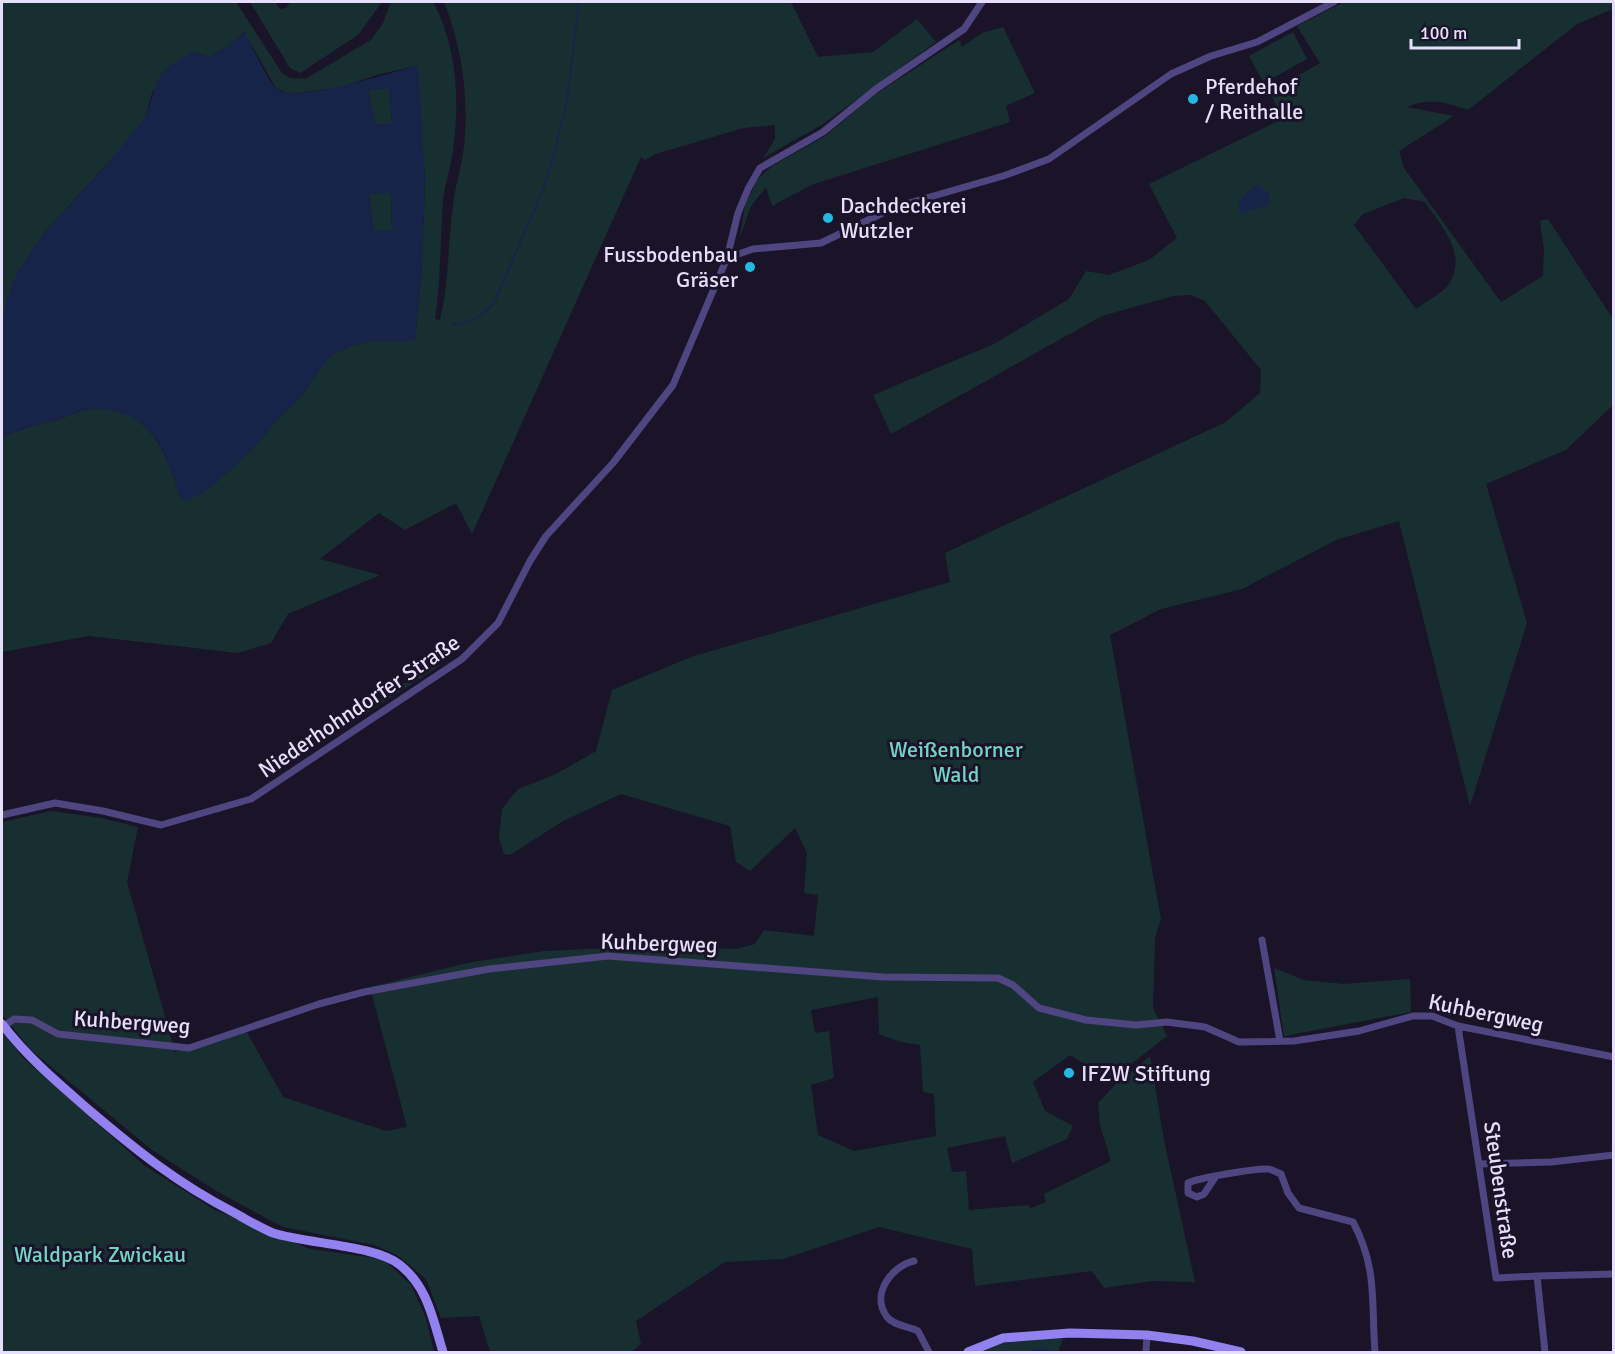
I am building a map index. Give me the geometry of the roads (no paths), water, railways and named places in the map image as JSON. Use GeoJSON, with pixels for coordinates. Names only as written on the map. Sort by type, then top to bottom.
{"type":"FeatureCollection","features":[{"type":"Feature","properties":{"kind":"main road"},"geometry":{"type":"LineString","coordinates":[[2,1026],[48,1074],[152,1163],[217,1204],[271,1232],[310,1243],[368,1251],[388,1257],[400,1264],[423,1292],[443,1353]]}},
{"type":"Feature","properties":{"kind":"main road"},"geometry":{"type":"LineString","coordinates":[[968,1353],[1003,1338],[1027,1334],[1147,1335],[1193,1341],[1241,1353]]}},
{"type":"Feature","properties":{"kind":"street","name":"Niederhohndorfer Straße"},"geometry":{"type":"LineString","coordinates":[[2,815],[55,803],[161,825],[251,799],[462,660],[492,631],[504,615],[530,561],[546,536],[613,463],[668,393],[683,365],[727,258],[738,213],[760,168],[822,132],[876,88],[964,29],[982,2]]}},
{"type":"Feature","properties":{"kind":"street"},"geometry":{"type":"LineString","coordinates":[[727,258],[753,249],[821,243],[895,207],[1003,176],[1049,159],[1170,74],[1211,57],[1257,42],[1334,2]]}},
{"type":"Feature","properties":{"kind":"street"},"geometry":{"type":"LineString","coordinates":[[1262,940],[1280,1041]]}},
{"type":"Feature","properties":{"kind":"street","name":"Kuhbergweg"},"geometry":{"type":"LineString","coordinates":[[2,1026],[14,1019],[32,1020],[58,1034],[189,1048],[319,1004],[364,992],[489,969],[608,956],[883,977],[998,978],[1013,985],[1039,1008],[1086,1020],[1136,1024],[1167,1022],[1205,1027],[1239,1042],[1280,1041],[1359,1030],[1413,1016],[1432,1016],[1458,1026],[1614,1057]]}},
{"type":"Feature","properties":{"kind":"street","name":"Steubenstraße"},"geometry":{"type":"LineString","coordinates":[[1458,1026],[1496,1278],[1537,1276],[1545,1353]]}},
{"type":"Feature","properties":{"kind":"street"},"geometry":{"type":"LineString","coordinates":[[1479,1164],[1551,1162],[1614,1155]]}},
{"type":"Feature","properties":{"kind":"street"},"geometry":{"type":"LineString","coordinates":[[1216,1176],[1268,1168],[1281,1174],[1288,1193],[1299,1208],[1353,1222],[1366,1246],[1371,1263],[1375,1353]]}},
{"type":"Feature","properties":{"kind":"street"},"geometry":{"type":"LineString","coordinates":[[914,1261],[903,1264],[886,1282],[882,1299],[887,1317],[895,1323],[918,1331],[929,1353]]}},
{"type":"Feature","properties":{"kind":"street"},"geometry":{"type":"LineString","coordinates":[[1537,1276],[1614,1274]]}},
{"type":"Feature","properties":{"kind":"street"},"geometry":{"type":"LineString","coordinates":[[1146,1353],[1147,1335]]}},
{"type":"Feature","properties":{"kind":"water"},"geometry":{"type":"Polygon","coordinates":[[[245,32],[273,85],[287,93],[323,90],[418,66],[425,179],[422,265],[415,341],[371,341],[349,346],[329,357],[294,405],[284,412],[253,449],[205,492],[182,502],[161,447],[144,425],[132,417],[101,409],[86,410],[23,429],[2,438],[2,329],[6,302],[17,273],[44,233],[103,169],[145,118],[160,75],[191,52],[209,57],[229,46],[245,32]],[[389,88],[368,90],[375,125],[392,124],[389,88]],[[391,193],[369,194],[373,231],[392,230],[391,193]]]}},
{"type":"Feature","properties":{"kind":"water"},"geometry":{"type":"Polygon","coordinates":[[[1259,185],[1269,194],[1270,204],[1241,214],[1238,208],[1241,200],[1259,185]]]}},
{"type":"Feature","properties":{"kind":"waterway"},"geometry":{"type":"LineString","coordinates":[[452,325],[476,318],[494,303],[543,190],[567,101],[579,2]]}},
{"type":"Feature","properties":{"kind":"waterway"},"geometry":{"type":"LineString","coordinates":[[1031,1352],[1040,1349],[1057,1352]]}},
{"type":"Feature","properties":{"kind":"place","name":"Pferdehof / Reithalle"},"geometry":{"type":"Point","coordinates":[1193,99]}},
{"type":"Feature","properties":{"kind":"place","name":"Dachdeckerei Wutzler"},"geometry":{"type":"Point","coordinates":[828,218]}},
{"type":"Feature","properties":{"kind":"place","name":"Fussbodenbau Gräser"},"geometry":{"type":"Point","coordinates":[750,267]}},
{"type":"Feature","properties":{"kind":"place","name":"IFZW Stiftung"},"geometry":{"type":"Point","coordinates":[1069,1073]}},
{"type":"Feature","properties":{"kind":"park label","name":"Weißenborner Wald"},"geometry":{"type":"Point","coordinates":[956,762]}},
{"type":"Feature","properties":{"kind":"park label","name":"Waldpark Zwickau"},"geometry":{"type":"Point","coordinates":[100,1254]}}]}
